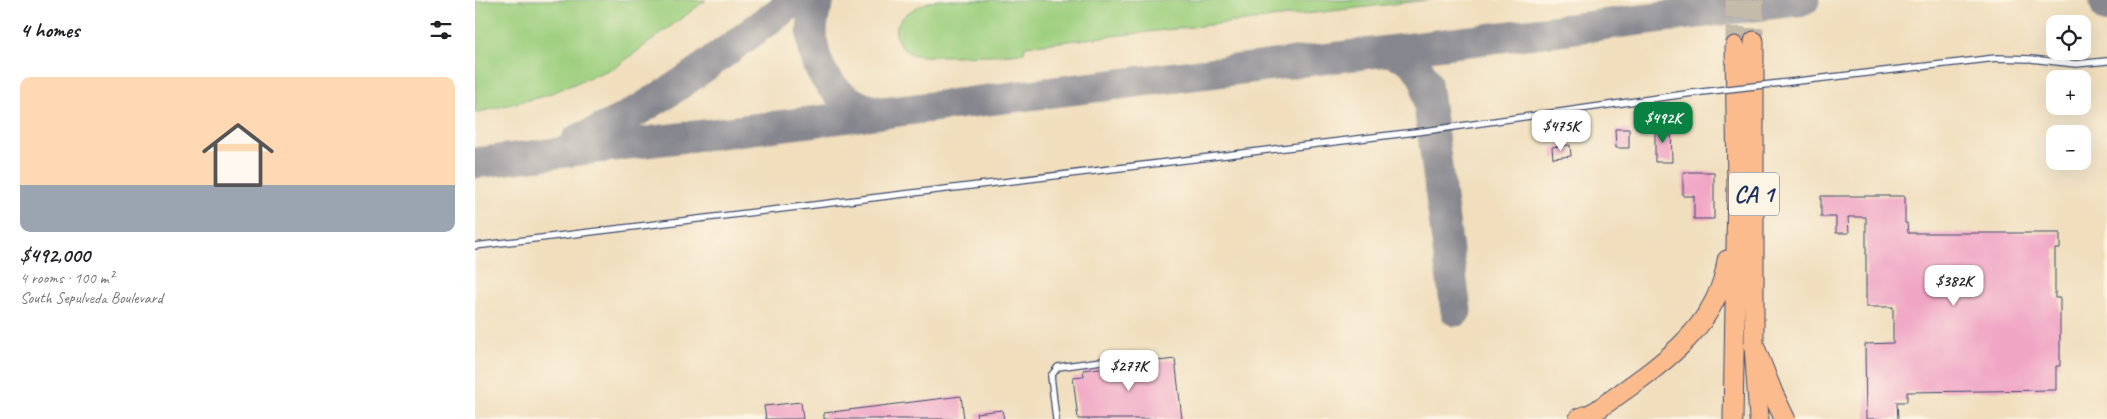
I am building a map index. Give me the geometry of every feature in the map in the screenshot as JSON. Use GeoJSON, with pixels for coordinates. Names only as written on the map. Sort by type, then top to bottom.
{"type":"FeatureCollection","features":[{"type":"Feature","properties":{"kind":"highway","name":"CA 1"},"geometry":{"type":"LineString","coordinates":[[1755,41],[1754,346],[1759,419]]}},
{"type":"Feature","properties":{"kind":"highway","name":"CA 1"},"geometry":{"type":"LineString","coordinates":[[1733,419],[1737,187],[1735,46]]}},
{"type":"Feature","properties":{"kind":"highway"},"geometry":{"type":"LineString","coordinates":[[1585,417],[1673,354],[1699,327],[1708,314],[1716,300],[1726,274],[1737,187]]}},
{"type":"Feature","properties":{"kind":"highway"},"geometry":{"type":"LineString","coordinates":[[1754,346],[1785,419]]}},
{"type":"Feature","properties":{"kind":"lane"},"geometry":{"type":"LineString","coordinates":[[475,246],[1432,130],[1693,92],[1996,58],[2031,59],[2076,64],[2107,61]]}},
{"type":"Feature","properties":{"kind":"lane"},"geometry":{"type":"LineString","coordinates":[[1056,419],[1051,376],[1058,367],[1123,358]]}},
{"type":"Feature","properties":{"kind":"green space"},"geometry":{"type":"Polygon","coordinates":[[[489,0],[706,0],[616,67],[544,96],[475,113],[475,2],[489,0]]]}},
{"type":"Feature","properties":{"kind":"green space"},"geometry":{"type":"Polygon","coordinates":[[[934,0],[1428,0],[1025,46],[1024,53],[919,56],[908,53],[898,41],[896,30],[898,24],[911,10],[934,0]]]}},
{"type":"Feature","properties":{"kind":"building"},"geometry":{"type":"Polygon","coordinates":[[[1655,125],[1671,125],[1672,162],[1655,162],[1655,125]]]}},
{"type":"Feature","properties":{"kind":"building"},"geometry":{"type":"Polygon","coordinates":[[[1615,129],[1629,129],[1629,148],[1616,148],[1615,129]]]}},
{"type":"Feature","properties":{"kind":"building"},"geometry":{"type":"Polygon","coordinates":[[[1570,145],[1571,156],[1553,158],[1552,147],[1570,145]]]}},
{"type":"Feature","properties":{"kind":"building"},"geometry":{"type":"Polygon","coordinates":[[[1683,172],[1714,172],[1714,219],[1694,219],[1694,196],[1683,196],[1683,172]]]}},
{"type":"Feature","properties":{"kind":"building"},"geometry":{"type":"Polygon","coordinates":[[[1821,196],[1905,196],[1905,223],[1907,223],[1908,233],[2060,233],[2060,249],[2055,249],[2055,298],[2060,298],[2060,366],[2056,366],[2056,390],[1907,392],[1907,402],[1897,402],[1898,419],[1866,419],[1865,344],[1893,343],[1893,307],[1866,307],[1866,217],[1848,217],[1849,233],[1836,233],[1836,217],[1821,217],[1821,196]]]}},
{"type":"Feature","properties":{"kind":"building"},"geometry":{"type":"Polygon","coordinates":[[[1175,359],[1182,419],[1078,419],[1073,377],[1084,376],[1083,370],[1175,359]]]}},
{"type":"Feature","properties":{"kind":"building"},"geometry":{"type":"Polygon","coordinates":[[[961,396],[964,419],[824,419],[824,413],[961,396]]]}},
{"type":"Feature","properties":{"kind":"building"},"geometry":{"type":"Polygon","coordinates":[[[801,402],[803,419],[766,419],[764,406],[801,402]]]}},
{"type":"Feature","properties":{"kind":"building"},"geometry":{"type":"Polygon","coordinates":[[[1002,410],[1004,419],[977,419],[976,413],[1002,410]]]}},
{"type":"Feature","properties":{"kind":"taxiway"},"geometry":{"type":"LineString","coordinates":[[577,140],[607,127],[664,95],[796,0]]}},
{"type":"Feature","properties":{"kind":"taxiway"},"geometry":{"type":"LineString","coordinates":[[819,0],[813,19],[812,37],[815,55],[822,72],[832,86],[846,98],[862,107],[881,112]]}},
{"type":"Feature","properties":{"kind":"taxiway"},"geometry":{"type":"LineString","coordinates":[[475,163],[1804,0]]}},
{"type":"Feature","properties":{"kind":"taxiway"},"geometry":{"type":"LineString","coordinates":[[2104,0],[2107,8]]}},
{"type":"Feature","properties":{"kind":"taxiway"},"geometry":{"type":"LineString","coordinates":[[1387,51],[1411,61],[1426,83],[1456,311]]}},
{"type":"Feature","properties":{"kind":"tunnel"},"geometry":{"type":"LineString","coordinates":[[1735,0],[1735,46]]}},
{"type":"Feature","properties":{"kind":"tunnel"},"geometry":{"type":"LineString","coordinates":[[1754,0],[1754,41]]}}]}
